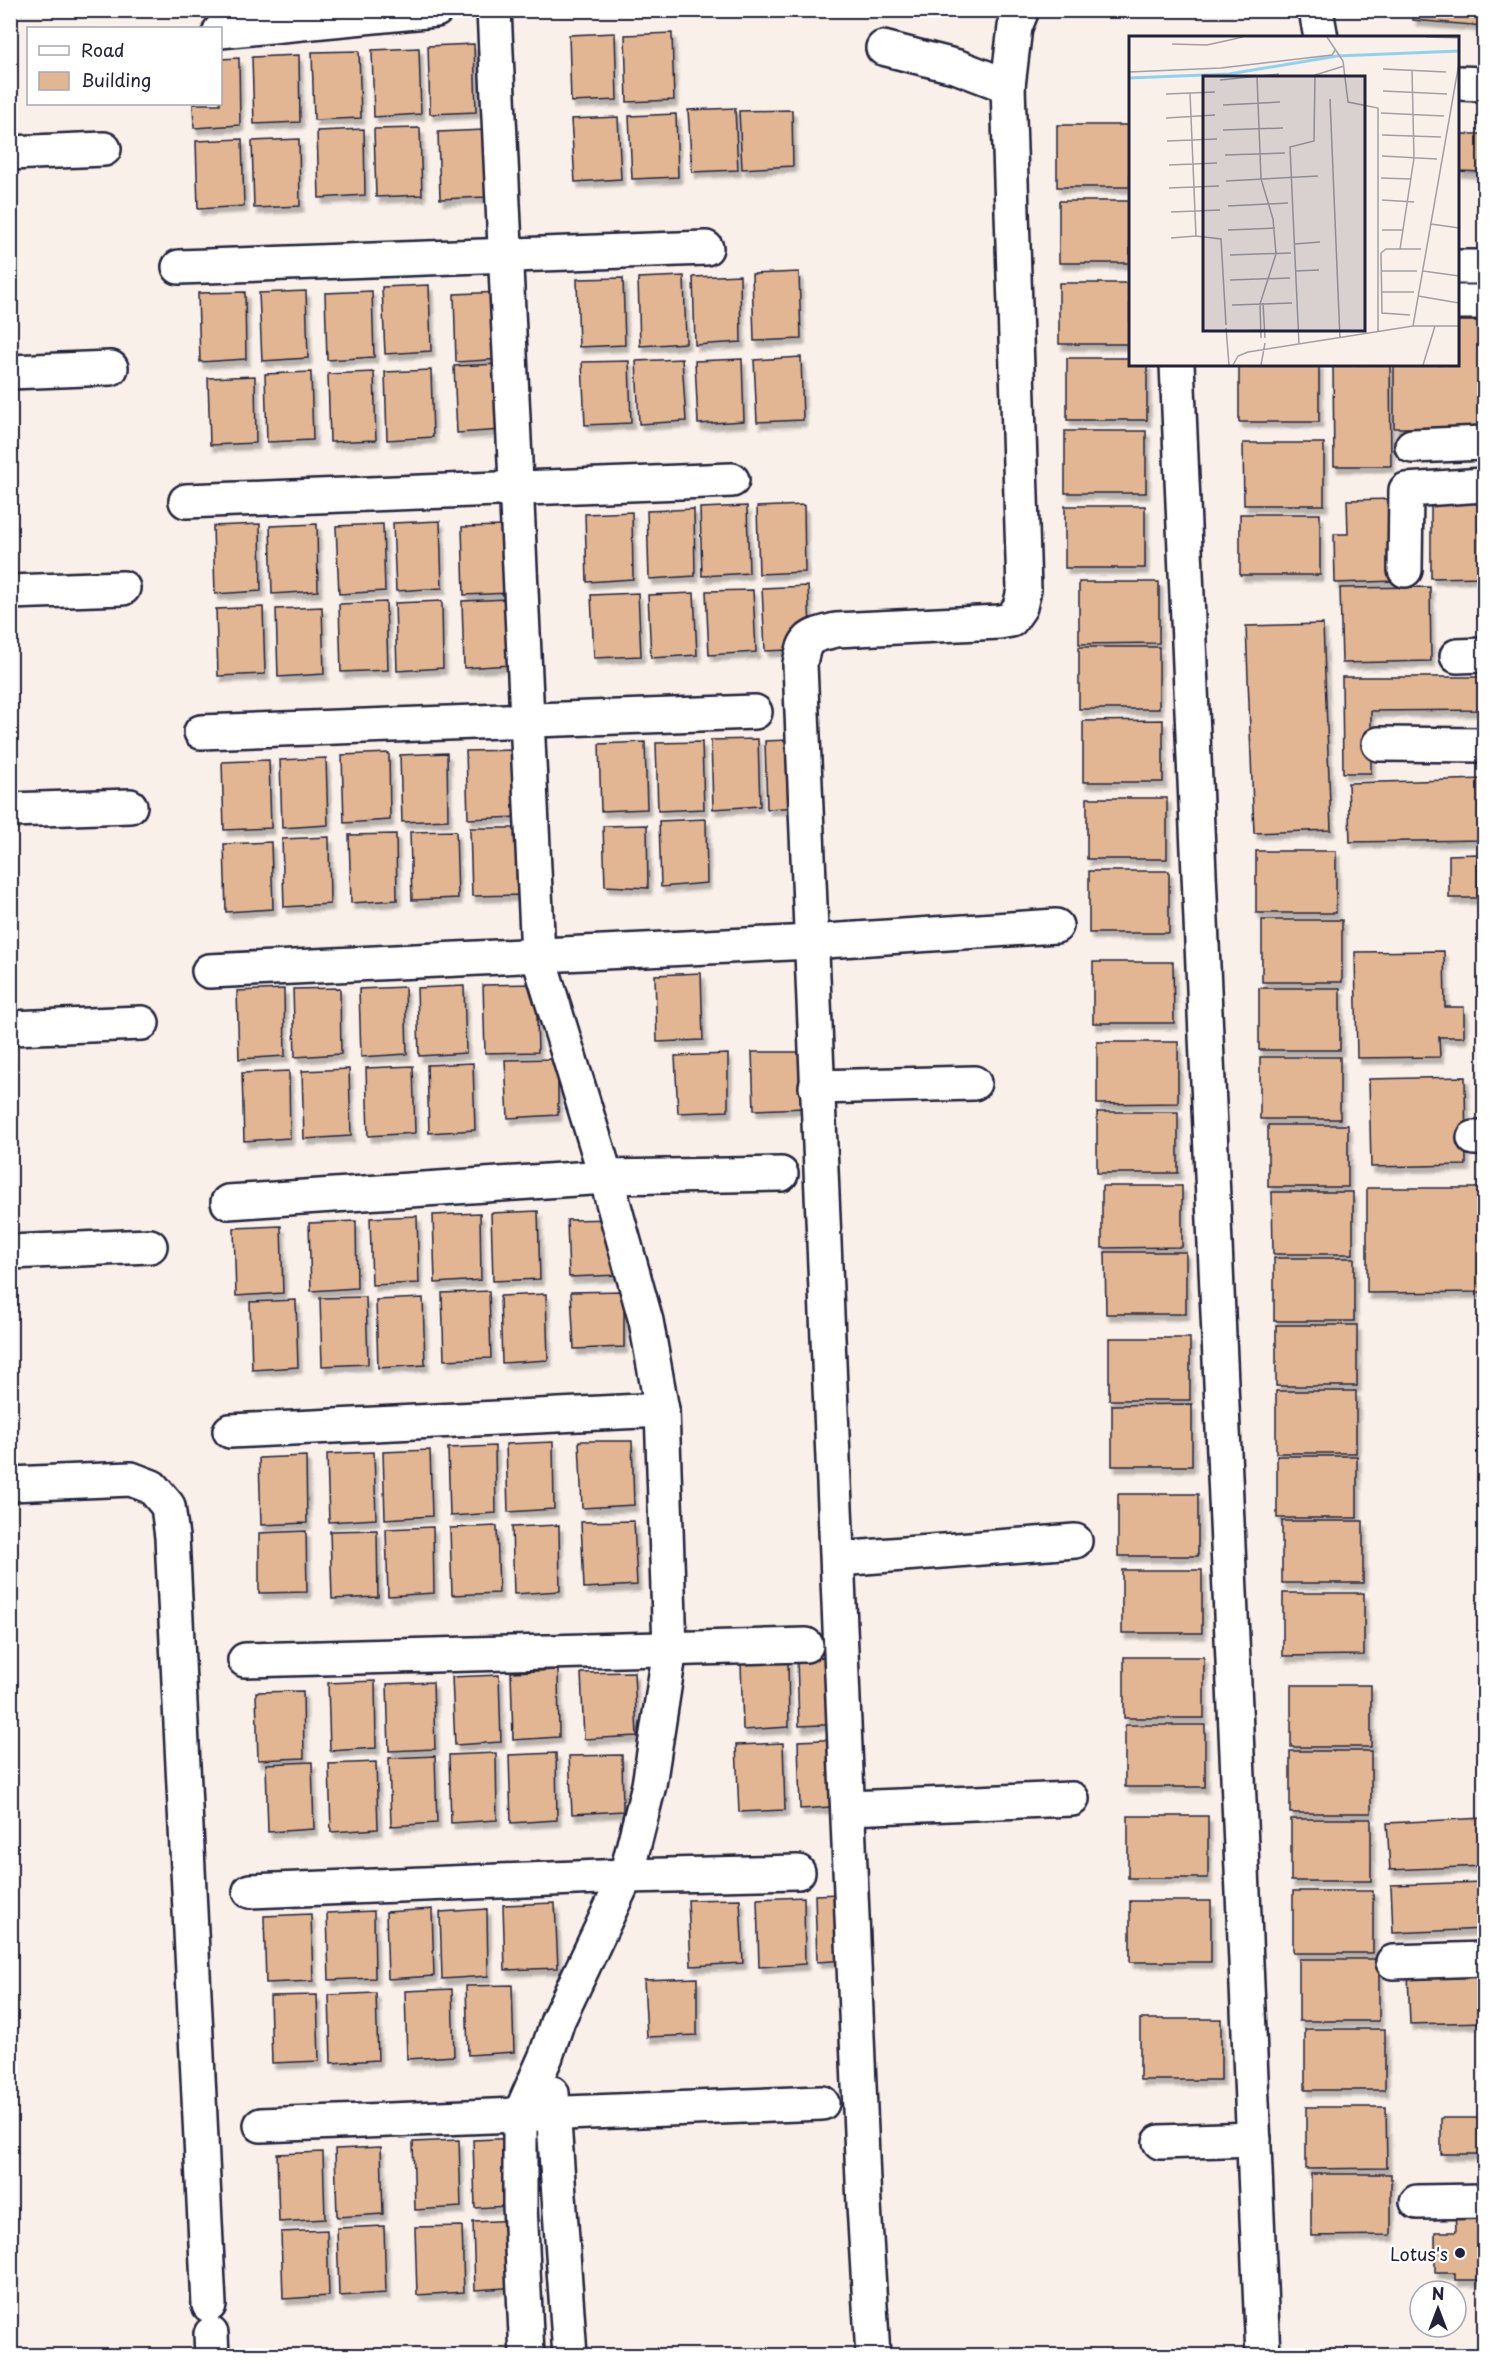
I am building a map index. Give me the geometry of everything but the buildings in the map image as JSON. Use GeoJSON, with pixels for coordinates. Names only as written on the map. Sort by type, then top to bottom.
{"type":"FeatureCollection","features":[{"type":"Feature","properties":{"kind":"street"},"geometry":{"type":"LineString","coordinates":[[222,31],[436,10]]}},
{"type":"Feature","properties":{"kind":"street"},"geometry":{"type":"LineString","coordinates":[[494,10],[538,955],[606,1177],[646,1321],[662,1410],[670,1650],[649,1785],[626,1876],[558,2020],[546,2056],[520,2115],[520,2205],[527,2355]]}},
{"type":"Feature","properties":{"kind":"street"},"geometry":{"type":"LineString","coordinates":[[873,2355],[864,2205],[800,664],[804,645],[814,636],[836,630],[999,622],[1011,620],[1020,607],[1024,590],[1008,86],[1015,27],[1022,10]]}},
{"type":"Feature","properties":{"kind":"street"},"geometry":{"type":"LineString","coordinates":[[1316,10],[1321,36]]}},
{"type":"Feature","properties":{"kind":"street"},"geometry":{"type":"LineString","coordinates":[[883,48],[958,67],[1008,86]]}},
{"type":"Feature","properties":{"kind":"street"},"geometry":{"type":"LineString","coordinates":[[1459,83],[1485,84]]}},
{"type":"Feature","properties":{"kind":"street"},"geometry":{"type":"LineString","coordinates":[[10,153],[104,149]]}},
{"type":"Feature","properties":{"kind":"street"},"geometry":{"type":"LineString","coordinates":[[179,267],[706,248]]}},
{"type":"Feature","properties":{"kind":"street"},"geometry":{"type":"LineString","coordinates":[[1459,267],[1485,267]]}},
{"type":"Feature","properties":{"kind":"street"},"geometry":{"type":"LineString","coordinates":[[1459,302],[1485,302]]}},
{"type":"Feature","properties":{"kind":"street"},"geometry":{"type":"LineString","coordinates":[[1177,366],[1263,2355]]}},
{"type":"Feature","properties":{"kind":"street"},"geometry":{"type":"LineString","coordinates":[[10,372],[111,368]]}},
{"type":"Feature","properties":{"kind":"street"},"geometry":{"type":"LineString","coordinates":[[1412,446],[1485,442]]}},
{"type":"Feature","properties":{"kind":"street"},"geometry":{"type":"LineString","coordinates":[[186,501],[732,480]]}},
{"type":"Feature","properties":{"kind":"street"},"geometry":{"type":"LineString","coordinates":[[1405,570],[1406,490],[1485,485]]}},
{"type":"Feature","properties":{"kind":"street"},"geometry":{"type":"LineString","coordinates":[[10,592],[123,588]]}},
{"type":"Feature","properties":{"kind":"street"},"geometry":{"type":"LineString","coordinates":[[201,732],[755,712]]}},
{"type":"Feature","properties":{"kind":"street"},"geometry":{"type":"LineString","coordinates":[[1379,744],[1485,745]]}},
{"type":"Feature","properties":{"kind":"street"},"geometry":{"type":"LineString","coordinates":[[10,810],[130,806]]}},
{"type":"Feature","properties":{"kind":"street"},"geometry":{"type":"LineString","coordinates":[[209,971],[810,942],[1056,926]]}},
{"type":"Feature","properties":{"kind":"street"},"geometry":{"type":"LineString","coordinates":[[10,1028],[142,1023]]}},
{"type":"Feature","properties":{"kind":"street"},"geometry":{"type":"LineString","coordinates":[[816,1087],[974,1083]]}},
{"type":"Feature","properties":{"kind":"street"},"geometry":{"type":"LineString","coordinates":[[228,1202],[606,1177],[781,1174]]}},
{"type":"Feature","properties":{"kind":"street"},"geometry":{"type":"LineString","coordinates":[[10,1252],[150,1246]]}},
{"type":"Feature","properties":{"kind":"street"},"geometry":{"type":"LineString","coordinates":[[230,1431],[662,1410]]}},
{"type":"Feature","properties":{"kind":"street"},"geometry":{"type":"LineString","coordinates":[[10,1484],[131,1479],[152,1487],[168,1506],[172,1537],[211,2331]]}},
{"type":"Feature","properties":{"kind":"street"},"geometry":{"type":"LineString","coordinates":[[837,1559],[1075,1541]]}},
{"type":"Feature","properties":{"kind":"street"},"geometry":{"type":"LineString","coordinates":[[245,1660],[806,1645]]}},
{"type":"Feature","properties":{"kind":"street"},"geometry":{"type":"LineString","coordinates":[[849,1808],[1072,1799]]}},
{"type":"Feature","properties":{"kind":"street"},"geometry":{"type":"LineString","coordinates":[[250,1891],[626,1876],[798,1872]]}},
{"type":"Feature","properties":{"kind":"street"},"geometry":{"type":"LineString","coordinates":[[1393,1962],[1485,1959]]}},
{"type":"Feature","properties":{"kind":"street"},"geometry":{"type":"LineString","coordinates":[[536,2355],[570,2355],[555,2114],[546,2056]]}},
{"type":"Feature","properties":{"kind":"street"},"geometry":{"type":"LineString","coordinates":[[261,2125],[822,2103]]}},
{"type":"Feature","properties":{"kind":"street"},"geometry":{"type":"LineString","coordinates":[[1160,2142],[1254,2139]]}},
{"type":"Feature","properties":{"kind":"street"},"geometry":{"type":"LineString","coordinates":[[1417,2202],[1485,2201]]}},
{"type":"Feature","properties":{"kind":"place","name":"Lotus's"},"geometry":{"type":"Point","coordinates":[1460,2253]}}]}
